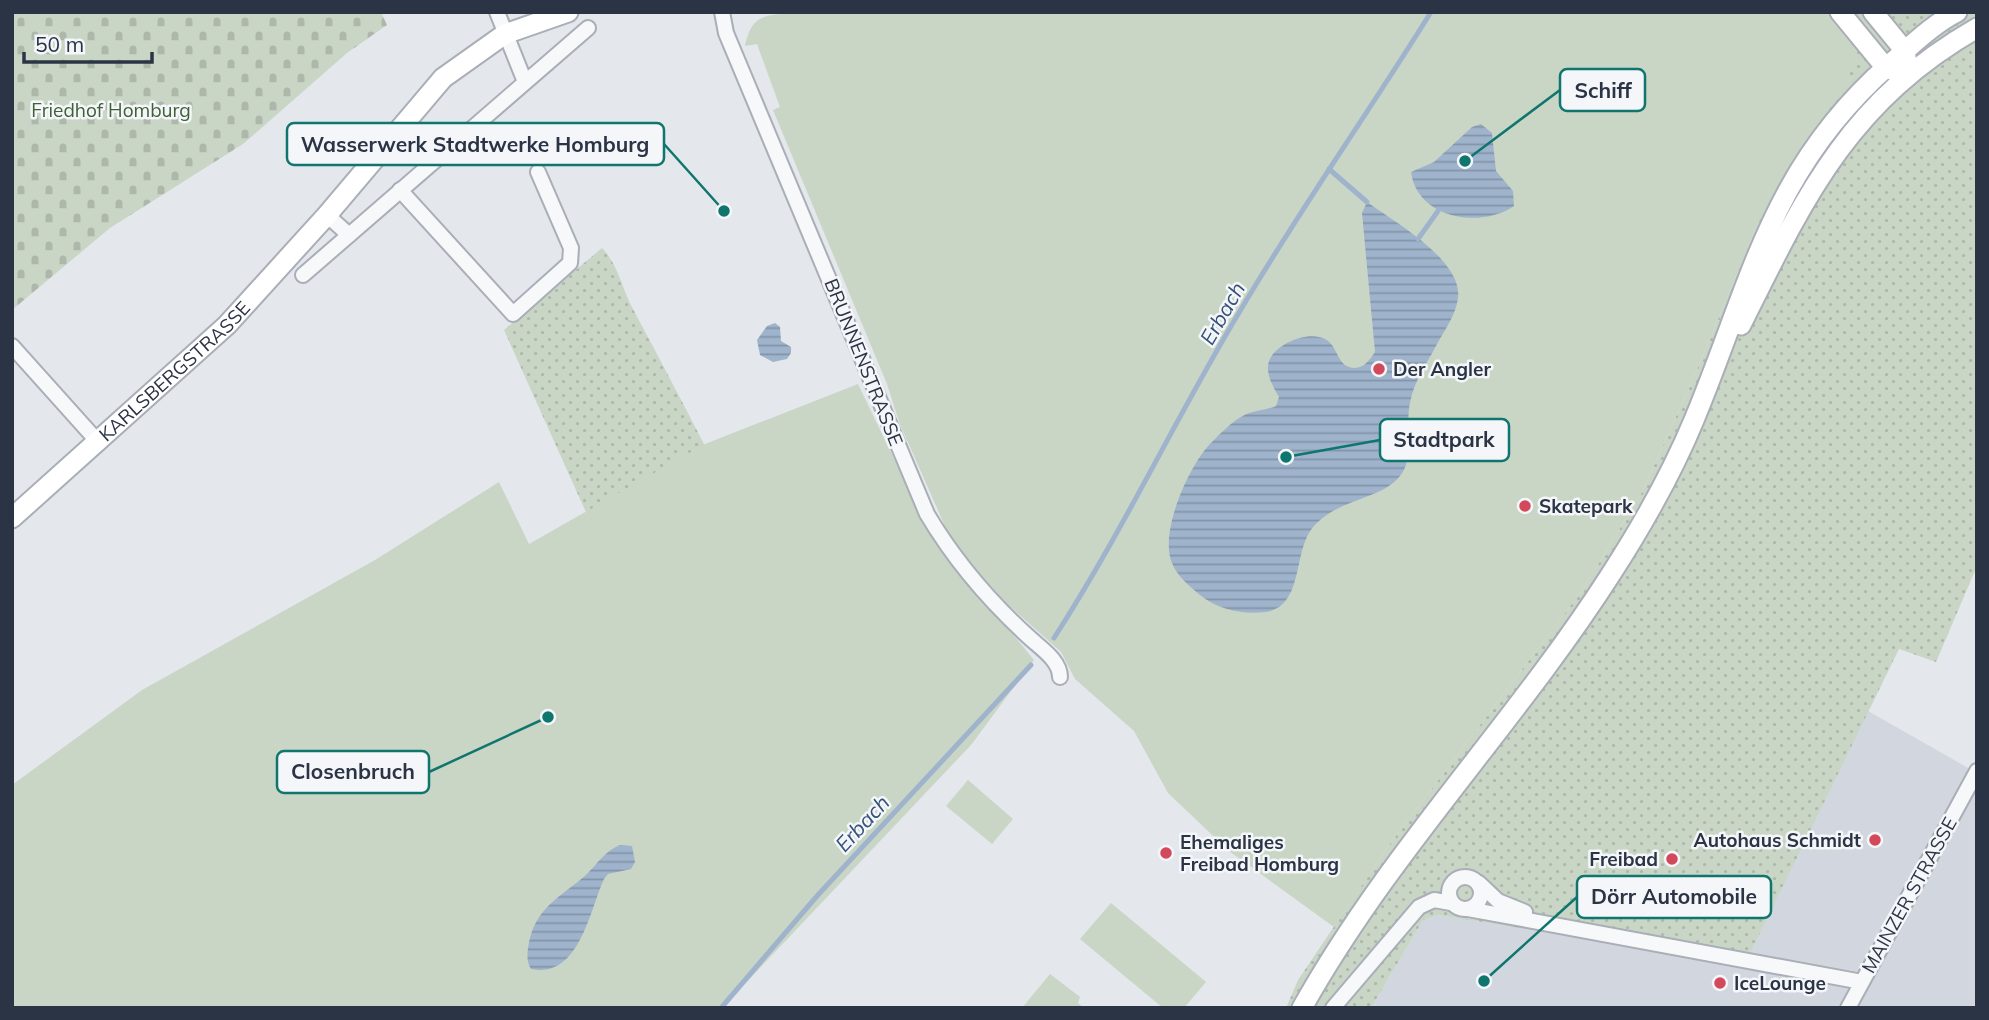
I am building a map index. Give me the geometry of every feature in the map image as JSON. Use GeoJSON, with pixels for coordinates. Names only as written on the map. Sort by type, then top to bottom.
{"type":"FeatureCollection","features":[{"type":"Feature","properties":{"kind":"main road","name":"KARLSBERGSTRASSE"},"geometry":{"type":"LineString","coordinates":[[12,518],[200,352],[327,215],[443,78],[505,34],[568,12]]}},
{"type":"Feature","properties":{"kind":"main road"},"geometry":{"type":"LineString","coordinates":[[1873,12],[1905,51],[1905,75]]}},
{"type":"Feature","properties":{"kind":"main road"},"geometry":{"type":"LineString","coordinates":[[1699,409],[1758,248],[1784,194],[1838,115],[1885,68],[1957,12]]}},
{"type":"Feature","properties":{"kind":"main road"},"geometry":{"type":"LineString","coordinates":[[1846,19],[1885,68],[1905,75]]}},
{"type":"Feature","properties":{"kind":"main road"},"geometry":{"type":"LineString","coordinates":[[1302,1008],[1395,863],[1581,620],[1640,524],[1791,223],[1844,140],[1905,75],[1977,28]]}},
{"type":"Feature","properties":{"kind":"street"},"geometry":{"type":"LineString","coordinates":[[497,12],[525,82]]}},
{"type":"Feature","properties":{"kind":"street","name":"BRUNNENSTRASSE"},"geometry":{"type":"LineString","coordinates":[[722,12],[726,33],[927,514],[965,570],[1008,618],[1055,662],[1060,677]]}},
{"type":"Feature","properties":{"kind":"street"},"geometry":{"type":"LineString","coordinates":[[303,275],[589,28]]}},
{"type":"Feature","properties":{"kind":"street"},"geometry":{"type":"LineString","coordinates":[[400,190],[513,314],[570,263],[571,248],[538,172]]}},
{"type":"Feature","properties":{"kind":"street"},"geometry":{"type":"LineString","coordinates":[[327,215],[349,235]]}},
{"type":"Feature","properties":{"kind":"street"},"geometry":{"type":"LineString","coordinates":[[12,346],[99,443]]}},
{"type":"Feature","properties":{"kind":"street","name":"MAINZER STRASSE"},"geometry":{"type":"LineString","coordinates":[[1848,1008],[1977,771]]}},
{"type":"Feature","properties":{"kind":"street"},"geometry":{"type":"LineString","coordinates":[[1334,1008],[1419,906],[1434,900],[1451,902],[1449,890],[1456,879],[1469,877],[1479,883],[1481,899],[1468,909]]}},
{"type":"Feature","properties":{"kind":"street","name":"MAINZER STRASSE"},"geometry":{"type":"LineString","coordinates":[[1479,883],[1497,901],[1563,925]]}},
{"type":"Feature","properties":{"kind":"street","name":"MAINZER STRASSE"},"geometry":{"type":"LineString","coordinates":[[1451,902],[1468,909],[1862,982]]}},
{"type":"Feature","properties":{"kind":"shaded area"},"geometry":{"type":"Polygon","coordinates":[[[1868,711],[1977,773],[1977,1008],[1371,1008],[1423,920],[1438,915],[1745,964],[1868,711]]]}},
{"type":"Feature","properties":{"kind":"green space","name":"Friedhof Homburg"},"geometry":{"type":"Polygon","coordinates":[[[12,12],[381,12],[387,25],[347,53],[243,144],[110,228],[12,310],[12,12]]]}},
{"type":"Feature","properties":{"kind":"green space"},"geometry":{"type":"Polygon","coordinates":[[[802,12],[1824,12],[1857,51],[1847,83],[1795,160],[1759,221],[1642,492],[1583,589],[1389,845],[1334,927],[1229,851],[1168,793],[1134,731],[1075,679],[1061,652],[1004,601],[952,542],[899,422],[887,384],[773,110],[780,107],[757,44],[745,46],[748,34],[758,20],[772,15],[802,12]]]}},
{"type":"Feature","properties":{"kind":"green space"},"geometry":{"type":"Polygon","coordinates":[[[1824,12],[1977,12],[1977,566],[1936,662],[1899,649],[1745,964],[1438,915],[1423,920],[1371,1008],[1286,1008],[1298,980],[1389,845],[1583,589],[1642,492],[1759,221],[1857,51],[1824,12]]]}},
{"type":"Feature","properties":{"kind":"green space"},"geometry":{"type":"Polygon","coordinates":[[[602,248],[612,261],[633,309],[756,548],[635,621],[504,330],[602,248]]]}},
{"type":"Feature","properties":{"kind":"green space"},"geometry":{"type":"Polygon","coordinates":[[[858,384],[929,531],[1034,660],[971,745],[722,1008],[12,1008],[12,785],[142,690],[375,560],[499,482],[529,544],[705,444],[858,384]]]}},
{"type":"Feature","properties":{"kind":"green space"},"geometry":{"type":"Polygon","coordinates":[[[968,780],[1013,819],[992,844],[946,806],[968,780]]]}},
{"type":"Feature","properties":{"kind":"green space"},"geometry":{"type":"Polygon","coordinates":[[[1111,903],[1206,982],[1184,1008],[1163,1008],[1080,939],[1111,903]]]}},
{"type":"Feature","properties":{"kind":"green space"},"geometry":{"type":"Polygon","coordinates":[[[1050,974],[1080,997],[1078,1003],[1084,1008],[1022,1008],[1050,974]]]}},
{"type":"Feature","properties":{"kind":"water"},"geometry":{"type":"Polygon","coordinates":[[[1481,124],[1492,133],[1496,171],[1513,191],[1514,206],[1485,217],[1452,215],[1425,200],[1416,188],[1411,172],[1434,162],[1472,127],[1481,124]]]}},
{"type":"Feature","properties":{"kind":"water"},"geometry":{"type":"Polygon","coordinates":[[[1367,202],[1424,243],[1450,270],[1457,284],[1455,311],[1414,387],[1409,411],[1405,469],[1392,484],[1335,510],[1314,526],[1307,536],[1292,589],[1278,608],[1256,613],[1222,607],[1207,600],[1192,588],[1174,568],[1169,550],[1169,535],[1178,501],[1201,455],[1220,434],[1245,415],[1276,406],[1279,397],[1270,380],[1268,366],[1272,355],[1278,349],[1293,340],[1318,337],[1332,345],[1345,365],[1354,368],[1365,364],[1375,352],[1362,213],[1367,202]]]}},
{"type":"Feature","properties":{"kind":"water"},"geometry":{"type":"Polygon","coordinates":[[[775,323],[780,327],[781,341],[791,347],[791,353],[787,359],[773,362],[760,355],[757,340],[767,326],[775,323]]]}},
{"type":"Feature","properties":{"kind":"water"},"geometry":{"type":"Polygon","coordinates":[[[620,845],[632,846],[635,862],[631,869],[608,874],[604,879],[587,925],[571,954],[561,964],[547,969],[531,969],[528,948],[531,934],[542,913],[606,854],[620,845]]]}},
{"type":"Feature","properties":{"kind":"waterway","name":"Erbach"},"geometry":{"type":"LineString","coordinates":[[1054,638],[1103,558],[1216,352],[1263,273],[1431,12]]}},
{"type":"Feature","properties":{"kind":"waterway"},"geometry":{"type":"LineString","coordinates":[[1329,169],[1367,202]]}},
{"type":"Feature","properties":{"kind":"waterway"},"geometry":{"type":"LineString","coordinates":[[1418,239],[1438,211]]}},
{"type":"Feature","properties":{"kind":"waterway","name":"Erbach"},"geometry":{"type":"LineString","coordinates":[[721,1008],[817,896],[1031,665]]}},
{"type":"Feature","properties":{"kind":"place","name":"Schiff"},"geometry":{"type":"Point","coordinates":[1465,161]}},
{"type":"Feature","properties":{"kind":"place","name":"Wasserwerk Stadtwerke Homburg"},"geometry":{"type":"Point","coordinates":[724,211]}},
{"type":"Feature","properties":{"kind":"place","name":"Der Angler"},"geometry":{"type":"Point","coordinates":[1379,369]}},
{"type":"Feature","properties":{"kind":"place","name":"Stadtpark"},"geometry":{"type":"Point","coordinates":[1286,457]}},
{"type":"Feature","properties":{"kind":"place","name":"Skatepark"},"geometry":{"type":"Point","coordinates":[1525,506]}},
{"type":"Feature","properties":{"kind":"place","name":"Closenbruch"},"geometry":{"type":"Point","coordinates":[548,717]}},
{"type":"Feature","properties":{"kind":"place","name":"Autohaus Schmidt"},"geometry":{"type":"Point","coordinates":[1875,840]}},
{"type":"Feature","properties":{"kind":"place","name":"Ehemaliges Freibad Homburg"},"geometry":{"type":"Point","coordinates":[1166,853]}},
{"type":"Feature","properties":{"kind":"place","name":"Freibad"},"geometry":{"type":"Point","coordinates":[1672,859]}},
{"type":"Feature","properties":{"kind":"place","name":"Dörr Automobile"},"geometry":{"type":"Point","coordinates":[1484,981]}},
{"type":"Feature","properties":{"kind":"place","name":"IceLounge"},"geometry":{"type":"Point","coordinates":[1720,983]}}]}
